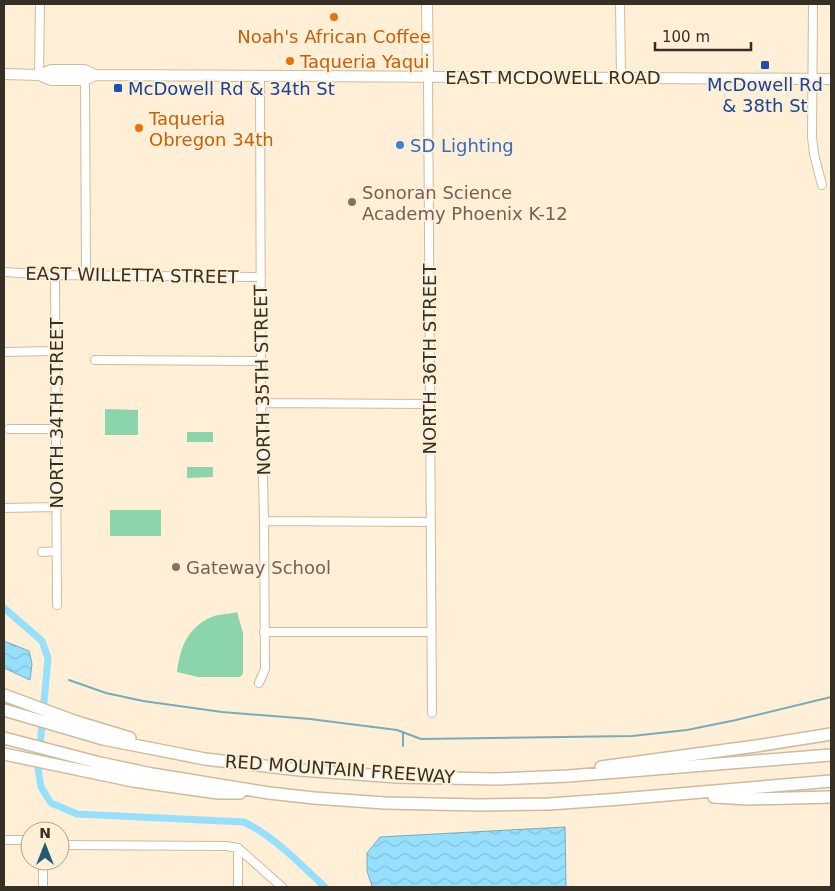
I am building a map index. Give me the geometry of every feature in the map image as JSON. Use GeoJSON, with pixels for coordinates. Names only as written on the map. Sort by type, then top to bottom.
{"type":"FeatureCollection","features":[{"type":"Feature","properties":{"kind":"highway"},"geometry":{"type":"LineString","coordinates":[[4,695],[73,726]]}},
{"type":"Feature","properties":{"kind":"highway"},"geometry":{"type":"LineString","coordinates":[[4,710],[73,726]]}},
{"type":"Feature","properties":{"kind":"highway","name":"RED MOUNTAIN FREEWAY"},"geometry":{"type":"LineString","coordinates":[[73,726],[207,752],[252,764],[398,777],[454,779],[543,777],[617,773],[831,755]]}},
{"type":"Feature","properties":{"kind":"highway"},"geometry":{"type":"LineString","coordinates":[[543,777],[831,734]]}},
{"type":"Feature","properties":{"kind":"highway","name":"RED MOUNTAIN FREEWAY"},"geometry":{"type":"LineString","coordinates":[[4,738],[70,762],[269,793],[361,802],[456,805],[549,804],[831,781]]}},
{"type":"Feature","properties":{"kind":"highway"},"geometry":{"type":"LineString","coordinates":[[4,754],[70,762]]}},
{"type":"Feature","properties":{"kind":"highway"},"geometry":{"type":"LineString","coordinates":[[667,795],[748,799],[831,798]]}},
{"type":"Feature","properties":{"kind":"main road","name":"NORTH 36TH STREET"},"geometry":{"type":"LineString","coordinates":[[427,4],[428,77]]}},
{"type":"Feature","properties":{"kind":"main road","name":"EAST MCDOWELL ROAD"},"geometry":{"type":"LineString","coordinates":[[4,74],[39,75],[51,80],[85,75],[831,79]]}},
{"type":"Feature","properties":{"kind":"street"},"geometry":{"type":"LineString","coordinates":[[39,75],[40,4]]}},
{"type":"Feature","properties":{"kind":"street"},"geometry":{"type":"LineString","coordinates":[[620,4],[621,77]]}},
{"type":"Feature","properties":{"kind":"street"},"geometry":{"type":"LineString","coordinates":[[813,4],[812,138],[822,185]]}},
{"type":"Feature","properties":{"kind":"street"},"geometry":{"type":"LineString","coordinates":[[85,75],[86,275]]}},
{"type":"Feature","properties":{"kind":"street","name":"NORTH 35TH STREET"},"geometry":{"type":"LineString","coordinates":[[258,683],[264,669],[260,76]]}},
{"type":"Feature","properties":{"kind":"street","name":"NORTH 36TH STREET"},"geometry":{"type":"LineString","coordinates":[[428,77],[432,713]]}},
{"type":"Feature","properties":{"kind":"street","name":"EAST WILLETTA STREET"},"geometry":{"type":"LineString","coordinates":[[4,272],[55,275],[261,277]]}},
{"type":"Feature","properties":{"kind":"street","name":"NORTH 34TH STREET"},"geometry":{"type":"LineString","coordinates":[[55,275],[57,605]]}},
{"type":"Feature","properties":{"kind":"street"},"geometry":{"type":"LineString","coordinates":[[4,352],[55,351]]}},
{"type":"Feature","properties":{"kind":"street"},"geometry":{"type":"LineString","coordinates":[[95,360],[261,361]]}},
{"type":"Feature","properties":{"kind":"street"},"geometry":{"type":"LineString","coordinates":[[262,403],[430,404]]}},
{"type":"Feature","properties":{"kind":"street"},"geometry":{"type":"LineString","coordinates":[[9,429],[56,429]]}},
{"type":"Feature","properties":{"kind":"street"},"geometry":{"type":"LineString","coordinates":[[4,508],[57,507]]}},
{"type":"Feature","properties":{"kind":"street"},"geometry":{"type":"LineString","coordinates":[[264,521],[430,522]]}},
{"type":"Feature","properties":{"kind":"street"},"geometry":{"type":"LineString","coordinates":[[42,552],[57,551]]}},
{"type":"Feature","properties":{"kind":"street"},"geometry":{"type":"LineString","coordinates":[[264,632],[431,632]]}},
{"type":"Feature","properties":{"kind":"street"},"geometry":{"type":"LineString","coordinates":[[4,840],[20,840]]}},
{"type":"Feature","properties":{"kind":"street"},"geometry":{"type":"LineString","coordinates":[[70,845],[226,846],[238,848],[282,887]]}},
{"type":"Feature","properties":{"kind":"street"},"geometry":{"type":"LineString","coordinates":[[238,848],[238,887]]}},
{"type":"Feature","properties":{"kind":"street"},"geometry":{"type":"LineString","coordinates":[[43,871],[43,887]]}},
{"type":"Feature","properties":{"kind":"green space"},"geometry":{"type":"Polygon","coordinates":[[[105,409],[138,410],[138,435],[105,435],[105,409]]]}},
{"type":"Feature","properties":{"kind":"green space"},"geometry":{"type":"Polygon","coordinates":[[[187,432],[213,432],[213,442],[187,442],[187,432]]]}},
{"type":"Feature","properties":{"kind":"green space"},"geometry":{"type":"Polygon","coordinates":[[[187,467],[213,467],[213,477],[187,478],[187,467]]]}},
{"type":"Feature","properties":{"kind":"green space"},"geometry":{"type":"Polygon","coordinates":[[[110,510],[161,510],[161,536],[110,536],[110,510]]]}},
{"type":"Feature","properties":{"kind":"green space"},"geometry":{"type":"Polygon","coordinates":[[[237,612],[243,633],[243,674],[240,677],[198,677],[177,672],[183,646],[198,625],[214,616],[237,612]]]}},
{"type":"Feature","properties":{"kind":"water"},"geometry":{"type":"Polygon","coordinates":[[[4,641],[29,651],[32,664],[30,680],[4,668],[4,641]]]}},
{"type":"Feature","properties":{"kind":"water"},"geometry":{"type":"Polygon","coordinates":[[[565,827],[566,887],[374,887],[367,871],[367,853],[380,837],[565,827]]]}},
{"type":"Feature","properties":{"kind":"waterway"},"geometry":{"type":"LineString","coordinates":[[4,608],[42,641],[48,658],[38,768],[41,787],[51,803],[77,814],[244,822],[277,843],[325,887]]}},
{"type":"Feature","properties":{"kind":"waterway"},"geometry":{"type":"LineString","coordinates":[[69,680],[106,693],[143,701],[222,712],[310,719],[397,730],[421,739],[632,736],[687,730],[831,697]]}},
{"type":"Feature","properties":{"kind":"waterway"},"geometry":{"type":"LineString","coordinates":[[403,732],[403,746]]}},
{"type":"Feature","properties":{"kind":"place","name":"Noah's African Coffee"},"geometry":{"type":"Point","coordinates":[334,17]}},
{"type":"Feature","properties":{"kind":"place","name":"Taqueria Yaqui"},"geometry":{"type":"Point","coordinates":[290,61]}},
{"type":"Feature","properties":{"kind":"place","name":"McDowell Rd & 38th St"},"geometry":{"type":"Point","coordinates":[765,65]}},
{"type":"Feature","properties":{"kind":"place","name":"McDowell Rd & 34th St"},"geometry":{"type":"Point","coordinates":[118,88]}},
{"type":"Feature","properties":{"kind":"place","name":"Taqueria Obregon 34th"},"geometry":{"type":"Point","coordinates":[139,128]}},
{"type":"Feature","properties":{"kind":"place","name":"SD Lighting"},"geometry":{"type":"Point","coordinates":[400,145]}},
{"type":"Feature","properties":{"kind":"place","name":"Sonoran Science Academy Phoenix K-12"},"geometry":{"type":"Point","coordinates":[352,202]}},
{"type":"Feature","properties":{"kind":"place","name":"Gateway School"},"geometry":{"type":"Point","coordinates":[176,567]}}]}
